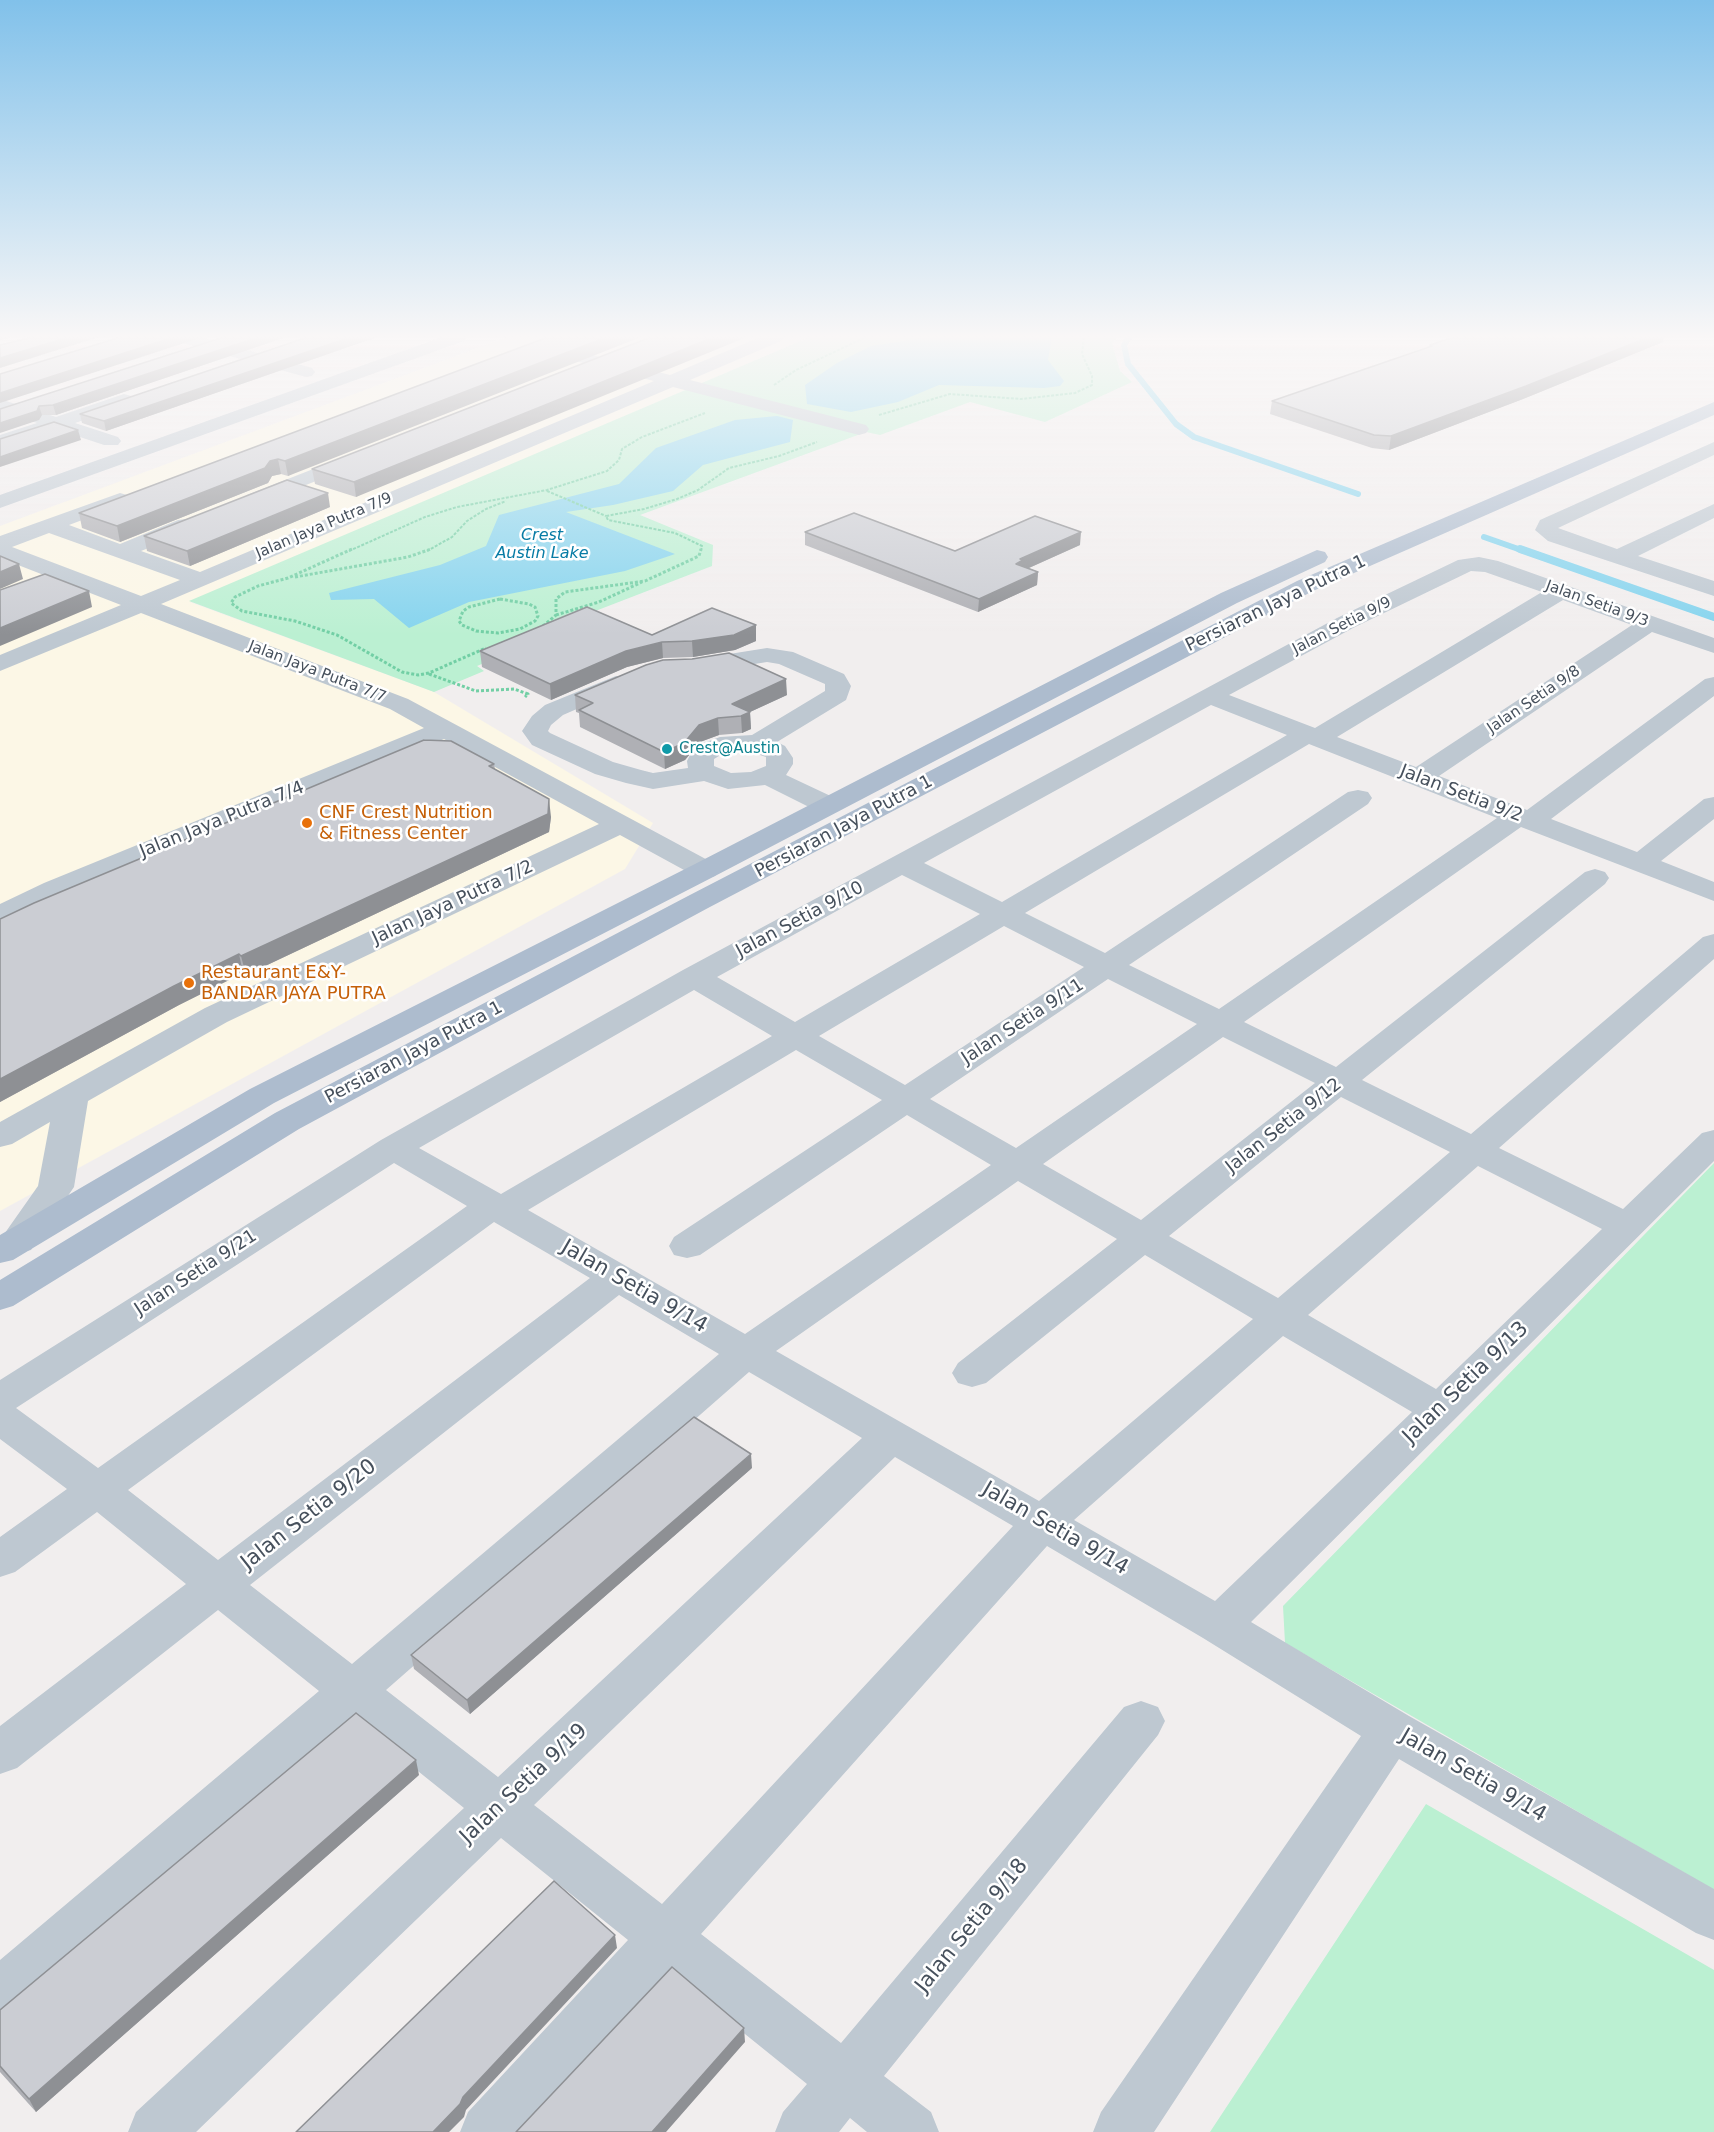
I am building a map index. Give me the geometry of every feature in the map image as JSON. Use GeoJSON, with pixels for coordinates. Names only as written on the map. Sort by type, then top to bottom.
{"type":"FeatureCollection","features":[{"type":"Feature","properties":{"kind":"main road","name":"Persiaran Jaya Putra 1"},"geometry":{"type":"LineString","coordinates":[[9,1246],[262,1096],[705,870],[826,805],[1260,582],[1597,436]]}},
{"type":"Feature","properties":{"kind":"main road","name":"Persiaran Jaya Putra 1"},"geometry":{"type":"LineString","coordinates":[[0,1297],[287,1121],[698,902],[1305,586],[1649,436]]}},
{"type":"Feature","properties":{"kind":"street"},"geometry":{"type":"LineString","coordinates":[[0,442],[16,436]]}},
{"type":"Feature","properties":{"kind":"street"},"geometry":{"type":"LineString","coordinates":[[97,436],[111,441]]}},
{"type":"Feature","properties":{"kind":"street"},"geometry":{"type":"LineString","coordinates":[[78,453],[123,436]]}},
{"type":"Feature","properties":{"kind":"street"},"geometry":{"type":"LineString","coordinates":[[0,502],[182,436]]}},
{"type":"Feature","properties":{"kind":"street"},"geometry":{"type":"LineString","coordinates":[[499,436],[522,443]]}},
{"type":"Feature","properties":{"kind":"street","name":"Jalan Jaya Putra 7/9"},"geometry":{"type":"LineString","coordinates":[[0,664],[537,436]]}},
{"type":"Feature","properties":{"kind":"street"},"geometry":{"type":"LineString","coordinates":[[1712,586],[1619,557],[1546,530],[1548,525],[1714,448]]}},
{"type":"Feature","properties":{"kind":"street"},"geometry":{"type":"LineString","coordinates":[[232,507],[373,451]]}},
{"type":"Feature","properties":{"kind":"street"},"geometry":{"type":"LineString","coordinates":[[1675,467],[1704,475]]}},
{"type":"Feature","properties":{"kind":"street"},"geometry":{"type":"LineString","coordinates":[[258,475],[364,509]]}},
{"type":"Feature","properties":{"kind":"street"},"geometry":{"type":"LineString","coordinates":[[0,544],[134,494]]}},
{"type":"Feature","properties":{"kind":"street"},"geometry":{"type":"LineString","coordinates":[[1619,557],[1714,510]]}},
{"type":"Feature","properties":{"kind":"street"},"geometry":{"type":"LineString","coordinates":[[121,551],[199,520]]}},
{"type":"Feature","properties":{"kind":"street"},"geometry":{"type":"LineString","coordinates":[[50,526],[199,579]]}},
{"type":"Feature","properties":{"kind":"street","name":"Jalan Jaya Putra 7/7"},"geometry":{"type":"LineString","coordinates":[[0,550],[399,704],[705,870]]}},
{"type":"Feature","properties":{"kind":"street","name":"Jalan Setia 9/3"},"geometry":{"type":"LineString","coordinates":[[1479,564],[1714,646]]}},
{"type":"Feature","properties":{"kind":"street","name":"Jalan Setia 9/9"},"geometry":{"type":"LineString","coordinates":[[1209,696],[1345,623],[1466,565],[1479,564]]}},
{"type":"Feature","properties":{"kind":"street"},"geometry":{"type":"LineString","coordinates":[[31,586],[62,574]]}},
{"type":"Feature","properties":{"kind":"street"},"geometry":{"type":"LineString","coordinates":[[0,1560],[97,1489],[497,1208],[1561,591]]}},
{"type":"Feature","properties":{"kind":"street","name":"Jalan Setia 9/8"},"geometry":{"type":"LineString","coordinates":[[1419,777],[1650,623]]}},
{"type":"Feature","properties":{"kind":"street"},"geometry":{"type":"LineString","coordinates":[[673,667],[719,663],[767,655],[797,661],[835,679],[839,686],[837,695],[757,743]]}},
{"type":"Feature","properties":{"kind":"street"},"geometry":{"type":"LineString","coordinates":[[637,674],[554,710],[541,720],[535,731],[541,739],[616,772],[653,781],[706,773]]}},
{"type":"Feature","properties":{"kind":"street"},"geometry":{"type":"LineString","coordinates":[[0,1994],[747,1352],[1221,1023],[1524,818],[1714,684]]}},
{"type":"Feature","properties":{"kind":"street","name":"Jalan Setia 9/2"},"geometry":{"type":"LineString","coordinates":[[1209,696],[1714,892]]}},
{"type":"Feature","properties":{"kind":"street","name":"Jalan Setia 9/10"},"geometry":{"type":"LineString","coordinates":[[393,1148],[694,976],[1209,696]]}},
{"type":"Feature","properties":{"kind":"street","name":"Jalan Jaya Putra 7/4"},"geometry":{"type":"LineString","coordinates":[[0,915],[54,889],[445,729]]}},
{"type":"Feature","properties":{"kind":"street"},"geometry":{"type":"LineString","coordinates":[[732,743],[757,743],[776,752],[780,758],[776,771],[755,780],[728,781],[706,773],[701,768],[700,761],[703,755],[710,750],[732,743]]}},
{"type":"Feature","properties":{"kind":"street"},"geometry":{"type":"LineString","coordinates":[[767,776],[826,805]]}},
{"type":"Feature","properties":{"kind":"street","name":"Jalan Setia 9/11"},"geometry":{"type":"LineString","coordinates":[[687,1246],[1358,798]]}},
{"type":"Feature","properties":{"kind":"street"},"geometry":{"type":"LineString","coordinates":[[1641,863],[1714,806]]}},
{"type":"Feature","properties":{"kind":"street","name":"Jalan Jaya Putra 7/2"},"geometry":{"type":"LineString","coordinates":[[0,1136],[216,1015],[621,824]]}},
{"type":"Feature","properties":{"kind":"street"},"geometry":{"type":"LineString","coordinates":[[903,864],[1627,1226]]}},
{"type":"Feature","properties":{"kind":"street","name":"Jalan Setia 9/12"},"geometry":{"type":"LineString","coordinates":[[972,1373],[1595,878]]}},
{"type":"Feature","properties":{"kind":"street"},"geometry":{"type":"LineString","coordinates":[[488,2132],[1043,1522],[1714,943]]}},
{"type":"Feature","properties":{"kind":"street"},"geometry":{"type":"LineString","coordinates":[[694,976],[1439,1409]]}},
{"type":"Feature","properties":{"kind":"street"},"geometry":{"type":"LineString","coordinates":[[9,1246],[56,1187],[72,1096]]}},
{"type":"Feature","properties":{"kind":"street","name":"Jalan Setia 9/13"},"geometry":{"type":"LineString","coordinates":[[1219,1625],[1714,1141]]}},
{"type":"Feature","properties":{"kind":"street","name":"Jalan Setia 9/14"},"geometry":{"type":"LineString","coordinates":[[393,1148],[1043,1522],[1392,1730],[1714,1916]]}},
{"type":"Feature","properties":{"kind":"street","name":"Jalan Setia 9/21"},"geometry":{"type":"LineString","coordinates":[[0,1399],[393,1148]]}},
{"type":"Feature","properties":{"kind":"street","name":"Jalan Setia 9/20"},"geometry":{"type":"LineString","coordinates":[[0,1753],[617,1277]]}},
{"type":"Feature","properties":{"kind":"street"},"geometry":{"type":"LineString","coordinates":[[0,1418],[97,1489],[911,2132]]}},
{"type":"Feature","properties":{"kind":"street","name":"Jalan Setia 9/19"},"geometry":{"type":"LineString","coordinates":[[156,2132],[892,1436]]}},
{"type":"Feature","properties":{"kind":"street","name":"Jalan Setia 9/18"},"geometry":{"type":"LineString","coordinates":[[803,2132],[1141,1721]]}},
{"type":"Feature","properties":{"kind":"street"},"geometry":{"type":"LineString","coordinates":[[1121,2132],[1392,1730]]}},
{"type":"Feature","properties":{"kind":"path"},"geometry":{"type":"LineString","coordinates":[[288,578],[392,532],[457,507],[547,490],[607,471],[619,460],[622,449],[643,436]]}},
{"type":"Feature","properties":{"kind":"path"},"geometry":{"type":"LineString","coordinates":[[606,516],[644,509],[677,499],[698,490],[729,468],[779,456],[813,444],[823,436]]}},
{"type":"Feature","properties":{"kind":"path"},"geometry":{"type":"LineString","coordinates":[[541,628],[556,615],[599,602],[699,556],[702,546],[675,533],[608,520],[606,516],[547,490]]}},
{"type":"Feature","properties":{"kind":"path"},"geometry":{"type":"LineString","coordinates":[[495,645],[429,673],[418,675],[402,672],[337,635],[295,621],[242,611],[231,603],[235,597],[258,586],[288,578],[408,557],[433,549],[452,537],[467,521],[513,498]]}},
{"type":"Feature","properties":{"kind":"path"},"geometry":{"type":"LineString","coordinates":[[383,529],[392,532]]}},
{"type":"Feature","properties":{"kind":"path"},"geometry":{"type":"LineString","coordinates":[[556,615],[556,600],[565,592],[645,581]]}},
{"type":"Feature","properties":{"kind":"path"},"geometry":{"type":"LineString","coordinates":[[500,599],[521,601],[535,607],[538,616],[535,621],[516,630],[498,633],[476,632],[462,625],[459,616],[469,607],[500,599]]}},
{"type":"Feature","properties":{"kind":"path"},"geometry":{"type":"LineString","coordinates":[[516,630],[523,636]]}},
{"type":"Feature","properties":{"kind":"path"},"geometry":{"type":"LineString","coordinates":[[429,673],[476,691],[514,689],[528,694],[514,709],[541,720]]}},
{"type":"Feature","properties":{"kind":"shaded area"},"geometry":{"type":"Polygon","coordinates":[[[240,436],[577,436],[190,602],[434,692],[653,823],[625,869],[0,1211],[0,526],[240,436]]]}},
{"type":"Feature","properties":{"kind":"green space"},"geometry":{"type":"Polygon","coordinates":[[[576,436],[854,436],[640,515],[713,545],[712,566],[585,615],[592,618],[477,666],[484,671],[434,692],[189,601],[576,436]]]}},
{"type":"Feature","properties":{"kind":"green space"},"geometry":{"type":"Polygon","coordinates":[[[1714,1163],[1714,1890],[1285,1643],[1283,1606],[1714,1163]]]}},
{"type":"Feature","properties":{"kind":"green space"},"geometry":{"type":"Polygon","coordinates":[[[1426,1804],[1714,1970],[1714,2132],[1210,2132],[1426,1804]]]}},
{"type":"Feature","properties":{"kind":"water","name":"Crest Austin Lake"},"geometry":{"type":"Polygon","coordinates":[[[688,436],[791,436],[790,442],[703,465],[673,491],[613,505],[566,512],[675,554],[625,571],[469,602],[409,628],[374,599],[331,600],[329,593],[440,565],[486,546],[499,515],[619,484],[656,448],[688,436]]]}},
{"type":"Feature","properties":{"kind":"building"},"geometry":{"type":"Polygon","coordinates":[[[8,436],[59,436],[0,457],[0,439],[8,436]]]}},
{"type":"Feature","properties":{"kind":"building"},"geometry":{"type":"Polygon","coordinates":[[[283,436],[349,436],[285,461],[278,459],[270,461],[265,468],[117,526],[79,513],[283,436]]]}},
{"type":"Feature","properties":{"kind":"building"},"geometry":{"type":"Polygon","coordinates":[[[395,436],[467,436],[354,482],[312,469],[395,436]]]}},
{"type":"Feature","properties":{"kind":"building"},"geometry":{"type":"Polygon","coordinates":[[[287,480],[328,493],[187,551],[144,536],[287,480]]]}},
{"type":"Feature","properties":{"kind":"building"},"geometry":{"type":"Polygon","coordinates":[[[854,513],[955,551],[1035,516],[1081,532],[1020,559],[1023,560],[1016,564],[1038,572],[979,599],[805,532],[854,513]]]}},
{"type":"Feature","properties":{"kind":"building"},"geometry":{"type":"Polygon","coordinates":[[[0,556],[19,564],[0,572],[0,556]]]}},
{"type":"Feature","properties":{"kind":"building"},"geometry":{"type":"Polygon","coordinates":[[[45,574],[89,591],[0,628],[0,590],[45,574]]]}},
{"type":"Feature","properties":{"kind":"building"},"geometry":{"type":"Polygon","coordinates":[[[587,607],[652,635],[712,608],[756,625],[734,635],[692,641],[662,642],[626,651],[550,684],[480,651],[587,607]]]}},
{"type":"Feature","properties":{"kind":"building"},"geometry":{"type":"Polygon","coordinates":[[[729,653],[786,679],[732,704],[750,712],[741,716],[718,718],[699,725],[684,743],[664,752],[579,710],[593,703],[575,695],[646,665],[663,660],[692,659],[729,653]]]}},
{"type":"Feature","properties":{"kind":"building"},"geometry":{"type":"Polygon","coordinates":[[[424,740],[451,741],[494,764],[489,766],[549,799],[548,814],[241,956],[239,954],[0,1079],[0,919],[424,740]]]}},
{"type":"Feature","properties":{"kind":"building"},"geometry":{"type":"Polygon","coordinates":[[[694,1417],[751,1454],[467,1700],[411,1655],[694,1417]]]}},
{"type":"Feature","properties":{"kind":"building"},"geometry":{"type":"Polygon","coordinates":[[[356,1713],[416,1760],[29,2099],[0,2066],[0,2010],[356,1713]]]}},
{"type":"Feature","properties":{"kind":"building"},"geometry":{"type":"Polygon","coordinates":[[[554,1881],[615,1935],[433,2132],[296,2132],[554,1881]]]}},
{"type":"Feature","properties":{"kind":"building"},"geometry":{"type":"Polygon","coordinates":[[[672,1967],[744,2028],[652,2132],[516,2132],[672,1967]]]}},
{"type":"Feature","properties":{"kind":"waterway"},"geometry":{"type":"LineString","coordinates":[[1193,436],[1358,494]]}},
{"type":"Feature","properties":{"kind":"waterway"},"geometry":{"type":"LineString","coordinates":[[1484,537],[1524,551]]}},
{"type":"Feature","properties":{"kind":"waterway"},"geometry":{"type":"LineString","coordinates":[[1520,549],[1714,617]]}},
{"type":"Feature","properties":{"kind":"place","name":"Crest@Austin"},"geometry":{"type":"Point","coordinates":[667,749]}},
{"type":"Feature","properties":{"kind":"place","name":"CNF Crest Nutrition & Fitness Center"},"geometry":{"type":"Point","coordinates":[307,823]}},
{"type":"Feature","properties":{"kind":"place","name":"Restaurant E&Y- BANDAR JAYA PUTRA"},"geometry":{"type":"Point","coordinates":[189,983]}}]}
